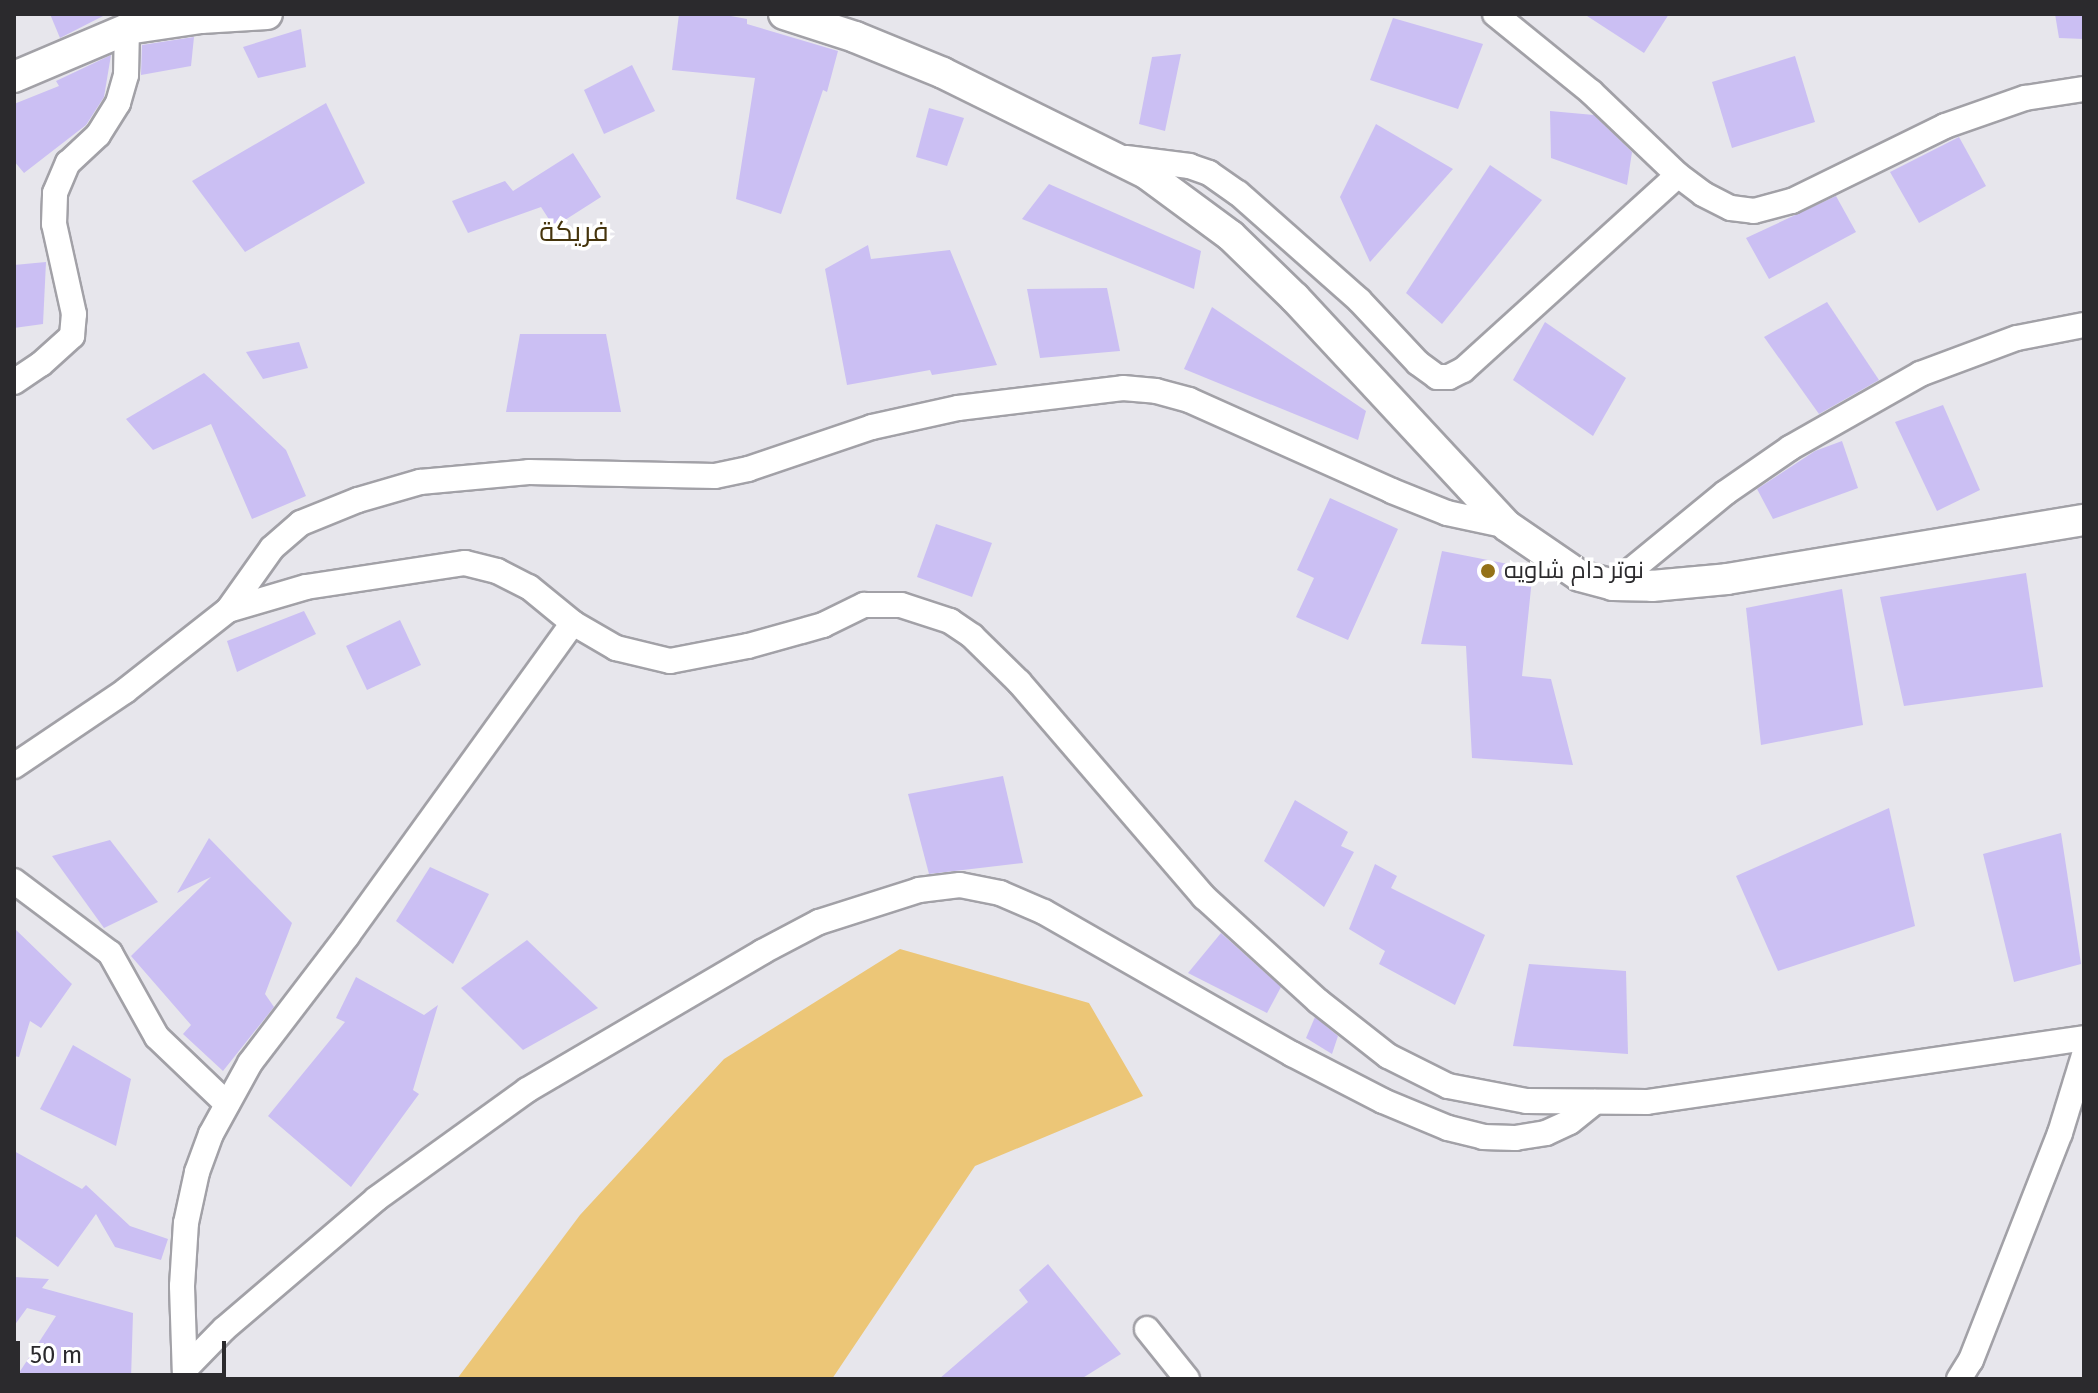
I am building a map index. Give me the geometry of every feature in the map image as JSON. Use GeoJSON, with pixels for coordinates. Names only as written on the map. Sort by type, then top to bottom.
{"type":"FeatureCollection","features":[{"type":"Feature","properties":{"kind":"street"},"geometry":{"type":"LineString","coordinates":[[14,77],[137,23],[267,14]]}},
{"type":"Feature","properties":{"kind":"street"},"geometry":{"type":"LineString","coordinates":[[784,14],[855,37],[943,73],[1147,174],[1231,236],[1295,298],[1507,526],[1580,576],[1613,585],[1652,586],[1727,579],[2084,520]]}},
{"type":"Feature","properties":{"kind":"street"},"geometry":{"type":"LineString","coordinates":[[1495,14],[1591,92],[1678,175],[1703,194],[1731,208],[1754,211],[1792,201],[1945,126],[2025,98],[2084,89]]}},
{"type":"Feature","properties":{"kind":"street"},"geometry":{"type":"LineString","coordinates":[[14,382],[41,364],[72,336],[74,314],[54,224],[55,193],[68,163],[98,135],[118,103],[137,23]]}},
{"type":"Feature","properties":{"kind":"street"},"geometry":{"type":"LineString","coordinates":[[1113,156],[1189,166],[1219,180],[1359,300],[1418,363],[1437,377],[1449,377],[1463,370],[1678,175]]}},
{"type":"Feature","properties":{"kind":"street"},"geometry":{"type":"LineString","coordinates":[[1613,585],[1725,493],[1790,448],[1920,374],[2017,338],[2084,325]]}},
{"type":"Feature","properties":{"kind":"street"},"geometry":{"type":"LineString","coordinates":[[14,766],[125,691],[228,610],[272,548],[301,523],[358,500],[420,482],[529,472],[715,476],[748,469],[872,427],[958,408],[1123,388],[1156,391],[1189,400],[1447,513],[1507,526]]}},
{"type":"Feature","properties":{"kind":"street"},"geometry":{"type":"LineString","coordinates":[[228,610],[306,587],[465,563],[497,571],[529,587],[573,623],[616,648],[670,661],[748,646],[823,625],[864,605],[901,605],[950,621],[972,636],[1019,682],[1204,897],[1318,1001],[1388,1056],[1448,1086],[1527,1101],[1647,1102],[2084,1038]]}},
{"type":"Feature","properties":{"kind":"street"},"geometry":{"type":"LineString","coordinates":[[185,1374],[182,1286],[186,1223],[197,1172],[227,1104],[250,1063],[347,936],[573,623]]}},
{"type":"Feature","properties":{"kind":"street"},"geometry":{"type":"LineString","coordinates":[[14,881],[110,953],[157,1037],[227,1104]]}},
{"type":"Feature","properties":{"kind":"street"},"geometry":{"type":"LineString","coordinates":[[185,1374],[224,1329],[376,1199],[527,1090],[808,928],[876,902],[919,890],[960,885],[1000,893],[1044,912],[1292,1054],[1383,1101],[1448,1128],[1483,1137],[1515,1138],[1546,1133],[1570,1122],[1595,1102]]}},
{"type":"Feature","properties":{"kind":"street"},"geometry":{"type":"LineString","coordinates":[[1959,1379],[1971,1360],[2060,1133],[2084,1055]]}},
{"type":"Feature","properties":{"kind":"street"},"geometry":{"type":"LineString","coordinates":[[1147,1329],[1187,1379]]}},
{"type":"Feature","properties":{"kind":"shaded area"},"geometry":{"type":"Polygon","coordinates":[[[900,949],[1089,1003],[1143,1096],[975,1166],[832,1379],[457,1379],[580,1215],[724,1059],[900,949]]]}},
{"type":"Feature","properties":{"kind":"building"},"geometry":{"type":"Polygon","coordinates":[[[50,14],[107,14],[60,38],[50,14]]]}},
{"type":"Feature","properties":{"kind":"building"},"geometry":{"type":"Polygon","coordinates":[[[679,14],[720,14],[747,19],[747,24],[838,51],[827,92],[823,90],[781,214],[736,199],[755,78],[672,70],[679,14]]]}},
{"type":"Feature","properties":{"kind":"building"},"geometry":{"type":"Polygon","coordinates":[[[1584,14],[1669,14],[1644,53],[1584,14]]]}},
{"type":"Feature","properties":{"kind":"building"},"geometry":{"type":"Polygon","coordinates":[[[2055,14],[2084,14],[2084,39],[2059,38],[2055,14]]]}},
{"type":"Feature","properties":{"kind":"building"},"geometry":{"type":"Polygon","coordinates":[[[1393,18],[1483,44],[1458,109],[1370,80],[1393,18]]]}},
{"type":"Feature","properties":{"kind":"building"},"geometry":{"type":"Polygon","coordinates":[[[301,29],[306,67],[258,78],[243,47],[301,29]]]}},
{"type":"Feature","properties":{"kind":"building"},"geometry":{"type":"Polygon","coordinates":[[[194,37],[191,66],[141,75],[142,45],[194,37]]]}},
{"type":"Feature","properties":{"kind":"building"},"geometry":{"type":"Polygon","coordinates":[[[1181,54],[1165,131],[1139,124],[1152,57],[1181,54]]]}},
{"type":"Feature","properties":{"kind":"building"},"geometry":{"type":"Polygon","coordinates":[[[111,55],[104,97],[86,125],[24,173],[14,161],[14,104],[59,86],[56,81],[111,55]]]}},
{"type":"Feature","properties":{"kind":"building"},"geometry":{"type":"Polygon","coordinates":[[[1795,56],[1815,122],[1732,148],[1712,82],[1795,56]]]}},
{"type":"Feature","properties":{"kind":"building"},"geometry":{"type":"Polygon","coordinates":[[[632,65],[655,111],[604,134],[584,90],[632,65]]]}},
{"type":"Feature","properties":{"kind":"building"},"geometry":{"type":"Polygon","coordinates":[[[326,103],[365,183],[245,252],[192,181],[326,103]]]}},
{"type":"Feature","properties":{"kind":"building"},"geometry":{"type":"Polygon","coordinates":[[[929,108],[964,118],[947,166],[916,157],[929,108]]]}},
{"type":"Feature","properties":{"kind":"building"},"geometry":{"type":"Polygon","coordinates":[[[1550,111],[1594,115],[1632,152],[1627,185],[1551,158],[1550,111]]]}},
{"type":"Feature","properties":{"kind":"building"},"geometry":{"type":"Polygon","coordinates":[[[1376,124],[1453,169],[1370,262],[1340,197],[1376,124]]]}},
{"type":"Feature","properties":{"kind":"building"},"geometry":{"type":"Polygon","coordinates":[[[1959,137],[1986,186],[1919,223],[1890,172],[1959,137]]]}},
{"type":"Feature","properties":{"kind":"building"},"geometry":{"type":"Polygon","coordinates":[[[573,153],[601,197],[554,227],[541,207],[468,233],[452,201],[505,181],[513,191],[573,153]]]}},
{"type":"Feature","properties":{"kind":"building"},"geometry":{"type":"Polygon","coordinates":[[[1490,165],[1542,200],[1442,324],[1406,293],[1490,165]]]}},
{"type":"Feature","properties":{"kind":"building"},"geometry":{"type":"Polygon","coordinates":[[[1049,184],[1201,251],[1194,289],[1022,219],[1049,184]]]}},
{"type":"Feature","properties":{"kind":"building"},"geometry":{"type":"Polygon","coordinates":[[[1836,196],[1856,232],[1769,279],[1746,238],[1836,196]]]}},
{"type":"Feature","properties":{"kind":"building"},"geometry":{"type":"Polygon","coordinates":[[[868,245],[871,259],[950,250],[997,365],[932,375],[930,370],[847,385],[825,269],[868,245]]]}},
{"type":"Feature","properties":{"kind":"building"},"geometry":{"type":"Polygon","coordinates":[[[46,262],[43,324],[14,328],[14,265],[46,262]]]}},
{"type":"Feature","properties":{"kind":"building"},"geometry":{"type":"Polygon","coordinates":[[[1107,288],[1120,351],[1040,358],[1027,289],[1107,288]]]}},
{"type":"Feature","properties":{"kind":"building"},"geometry":{"type":"Polygon","coordinates":[[[1827,302],[1879,380],[1819,414],[1764,337],[1827,302]]]}},
{"type":"Feature","properties":{"kind":"building"},"geometry":{"type":"Polygon","coordinates":[[[1212,307],[1366,411],[1358,440],[1184,369],[1212,307]]]}},
{"type":"Feature","properties":{"kind":"building"},"geometry":{"type":"Polygon","coordinates":[[[1545,322],[1626,378],[1593,436],[1513,380],[1545,322]]]}},
{"type":"Feature","properties":{"kind":"building"},"geometry":{"type":"Polygon","coordinates":[[[520,334],[606,334],[621,412],[506,412],[520,334]]]}},
{"type":"Feature","properties":{"kind":"building"},"geometry":{"type":"Polygon","coordinates":[[[299,342],[308,368],[263,379],[246,352],[299,342]]]}},
{"type":"Feature","properties":{"kind":"building"},"geometry":{"type":"Polygon","coordinates":[[[204,373],[286,450],[306,496],[252,519],[211,424],[153,450],[126,419],[204,373]]]}},
{"type":"Feature","properties":{"kind":"building"},"geometry":{"type":"Polygon","coordinates":[[[1943,405],[1980,490],[1937,511],[1895,422],[1943,405]]]}},
{"type":"Feature","properties":{"kind":"building"},"geometry":{"type":"Polygon","coordinates":[[[1842,441],[1858,488],[1773,519],[1757,489],[1815,451],[1842,441]]]}},
{"type":"Feature","properties":{"kind":"building"},"geometry":{"type":"Polygon","coordinates":[[[1330,498],[1398,529],[1348,640],[1296,617],[1314,578],[1297,570],[1330,498]]]}},
{"type":"Feature","properties":{"kind":"building"},"geometry":{"type":"Polygon","coordinates":[[[936,524],[992,543],[972,597],[917,577],[936,524]]]}},
{"type":"Feature","properties":{"kind":"building"},"geometry":{"type":"Polygon","coordinates":[[[1442,551],[1533,569],[1522,676],[1551,679],[1573,765],[1472,758],[1466,646],[1421,644],[1442,551]]]}},
{"type":"Feature","properties":{"kind":"building"},"geometry":{"type":"Polygon","coordinates":[[[2026,573],[2043,687],[1904,706],[1880,597],[2026,573]]]}},
{"type":"Feature","properties":{"kind":"building"},"geometry":{"type":"Polygon","coordinates":[[[1842,589],[1863,725],[1761,745],[1746,608],[1842,589]]]}},
{"type":"Feature","properties":{"kind":"building"},"geometry":{"type":"Polygon","coordinates":[[[304,611],[316,634],[237,672],[227,641],[304,611]]]}},
{"type":"Feature","properties":{"kind":"building"},"geometry":{"type":"Polygon","coordinates":[[[400,620],[421,665],[367,690],[346,646],[400,620]]]}},
{"type":"Feature","properties":{"kind":"building"},"geometry":{"type":"Polygon","coordinates":[[[1003,776],[1023,863],[929,874],[908,794],[1003,776]]]}},
{"type":"Feature","properties":{"kind":"building"},"geometry":{"type":"Polygon","coordinates":[[[1295,800],[1348,832],[1341,846],[1354,852],[1324,907],[1264,861],[1295,800]]]}},
{"type":"Feature","properties":{"kind":"building"},"geometry":{"type":"Polygon","coordinates":[[[1889,808],[1915,926],[1778,971],[1736,876],[1889,808]]]}},
{"type":"Feature","properties":{"kind":"building"},"geometry":{"type":"Polygon","coordinates":[[[2061,833],[2081,964],[2014,982],[1983,854],[2061,833]]]}},
{"type":"Feature","properties":{"kind":"building"},"geometry":{"type":"Polygon","coordinates":[[[209,838],[292,923],[265,994],[274,1007],[223,1071],[183,1034],[191,1025],[131,956],[211,877],[177,893],[209,838]]]}},
{"type":"Feature","properties":{"kind":"building"},"geometry":{"type":"Polygon","coordinates":[[[110,840],[158,902],[104,928],[52,856],[110,840]]]}},
{"type":"Feature","properties":{"kind":"building"},"geometry":{"type":"Polygon","coordinates":[[[1375,864],[1397,876],[1391,888],[1485,935],[1455,1005],[1379,964],[1385,951],[1349,929],[1375,864]]]}},
{"type":"Feature","properties":{"kind":"building"},"geometry":{"type":"Polygon","coordinates":[[[430,867],[489,894],[453,964],[396,921],[430,867]]]}},
{"type":"Feature","properties":{"kind":"building"},"geometry":{"type":"Polygon","coordinates":[[[14,928],[72,984],[41,1028],[30,1021],[19,1057],[14,1056],[14,928]]]}},
{"type":"Feature","properties":{"kind":"building"},"geometry":{"type":"Polygon","coordinates":[[[1221,933],[1281,987],[1267,1013],[1188,973],[1221,933]]]}},
{"type":"Feature","properties":{"kind":"building"},"geometry":{"type":"Polygon","coordinates":[[[527,940],[598,1008],[523,1050],[461,988],[527,940]]]}},
{"type":"Feature","properties":{"kind":"building"},"geometry":{"type":"Polygon","coordinates":[[[1529,964],[1626,971],[1628,1054],[1513,1046],[1529,964]]]}},
{"type":"Feature","properties":{"kind":"building"},"geometry":{"type":"Polygon","coordinates":[[[356,977],[424,1015],[438,1005],[413,1090],[419,1094],[351,1187],[268,1116],[345,1022],[336,1018],[356,977]]]}},
{"type":"Feature","properties":{"kind":"building"},"geometry":{"type":"Polygon","coordinates":[[[1315,1017],[1338,1036],[1332,1054],[1306,1038],[1315,1017]]]}},
{"type":"Feature","properties":{"kind":"building"},"geometry":{"type":"Polygon","coordinates":[[[73,1045],[131,1079],[116,1146],[40,1109],[73,1045]]]}},
{"type":"Feature","properties":{"kind":"building"},"geometry":{"type":"Polygon","coordinates":[[[14,1151],[82,1189],[86,1185],[130,1226],[168,1239],[161,1260],[115,1247],[96,1214],[58,1267],[14,1235],[14,1151]]]}},
{"type":"Feature","properties":{"kind":"building"},"geometry":{"type":"Polygon","coordinates":[[[1048,1264],[1121,1354],[1081,1379],[939,1379],[1028,1302],[1019,1290],[1048,1264]]]}},
{"type":"Feature","properties":{"kind":"building"},"geometry":{"type":"Polygon","coordinates":[[[14,1277],[49,1279],[42,1288],[133,1313],[131,1379],[15,1379],[56,1316],[27,1308],[14,1326],[14,1277]]]}},
{"type":"Feature","properties":{"kind":"place","name":"نوتر دام شاويه"},"geometry":{"type":"Point","coordinates":[1488,571]}},
{"type":"Feature","properties":{"kind":"district","name":"فريكة"},"geometry":{"type":"Point","coordinates":[574,232]}}]}
